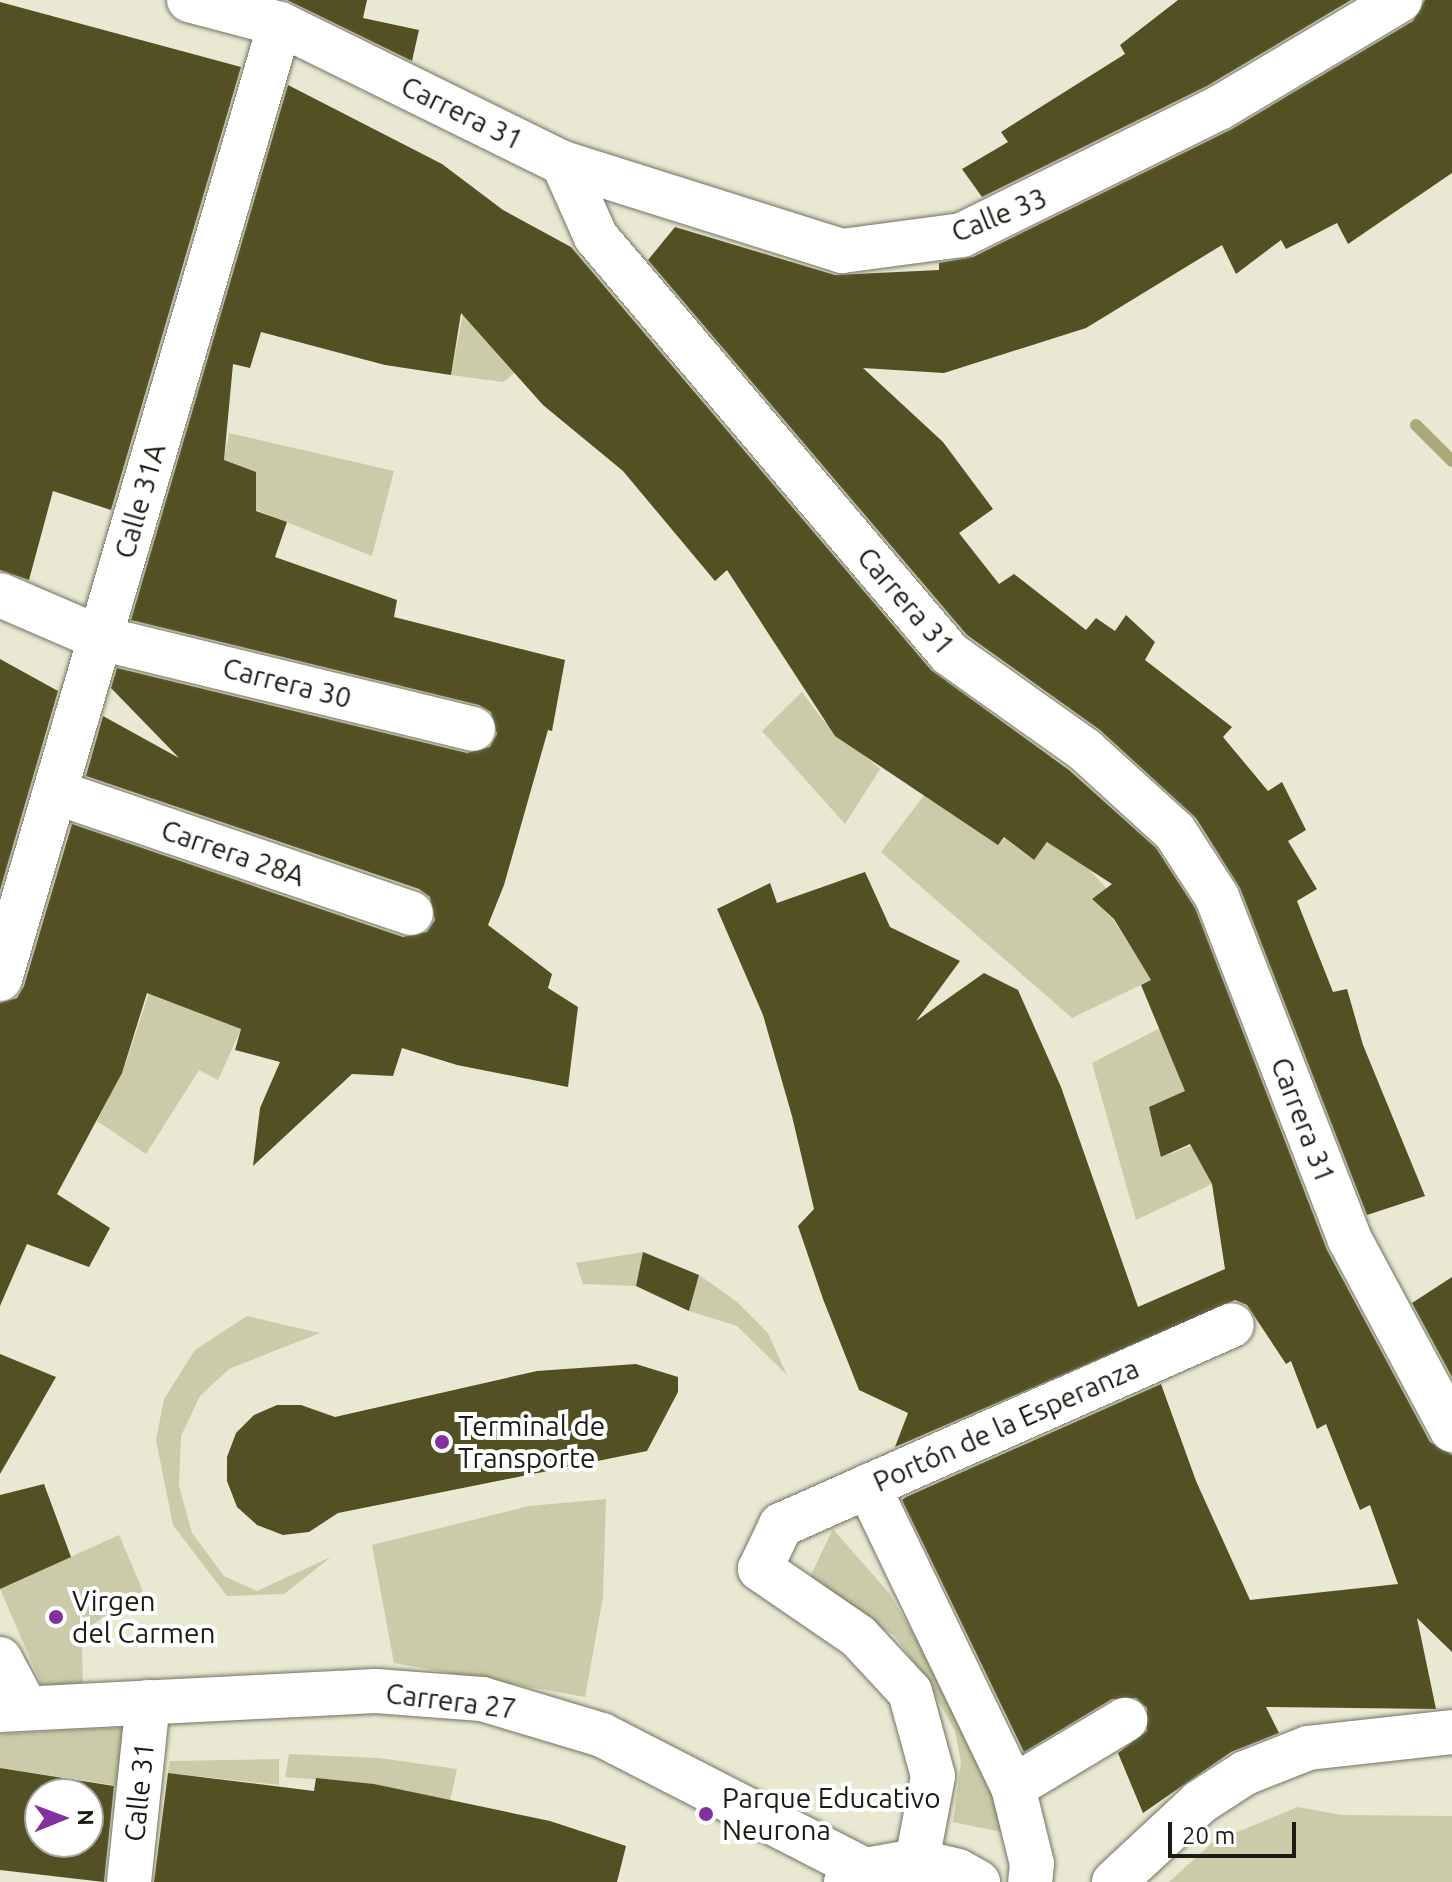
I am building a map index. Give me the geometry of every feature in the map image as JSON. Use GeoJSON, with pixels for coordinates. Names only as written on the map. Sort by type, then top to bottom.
{"type":"FeatureCollection","features":[{"type":"Feature","properties":{"kind":"street","name":"Carrera 31"},"geometry":{"type":"LineString","coordinates":[[189,0],[280,24],[563,163],[596,237],[950,654],[1085,750],[1175,832],[1217,897],[1349,1238],[1452,1430]]}},
{"type":"Feature","properties":{"kind":"street","name":"Calle 33"},"geometry":{"type":"LineString","coordinates":[[563,163],[842,251],[962,235],[1219,108],[1400,0]]}},
{"type":"Feature","properties":{"kind":"street","name":"Calle 31A"},"geometry":{"type":"LineString","coordinates":[[0,979],[280,24]]}},
{"type":"Feature","properties":{"kind":"street","name":"Carrera 30"},"geometry":{"type":"LineString","coordinates":[[0,595],[100,638],[473,729]]}},
{"type":"Feature","properties":{"kind":"street","name":"Carrera 28A"},"geometry":{"type":"LineString","coordinates":[[55,792],[411,913]]}},
{"type":"Feature","properties":{"kind":"street","name":"Portón de la Esperanza"},"geometry":{"type":"LineString","coordinates":[[917,1861],[933,1776],[910,1692],[858,1636],[760,1569],[781,1525],[1232,1325]]}},
{"type":"Feature","properties":{"kind":"street"},"geometry":{"type":"LineString","coordinates":[[868,1486],[1013,1787],[1032,1864],[1030,1882]]}},
{"type":"Feature","properties":{"kind":"street"},"geometry":{"type":"LineString","coordinates":[[0,1659],[13,1709]]}},
{"type":"Feature","properties":{"kind":"street","name":"Carrera 27"},"geometry":{"type":"LineString","coordinates":[[13,1709],[376,1691],[482,1699],[602,1735],[856,1876]]}},
{"type":"Feature","properties":{"kind":"street","name":"Calle 31"},"geometry":{"type":"LineString","coordinates":[[129,1882],[148,1702]]}},
{"type":"Feature","properties":{"kind":"street"},"geometry":{"type":"LineString","coordinates":[[1013,1787],[1125,1720]]}},
{"type":"Feature","properties":{"kind":"street"},"geometry":{"type":"LineString","coordinates":[[1114,1882],[1200,1802],[1245,1773],[1308,1748],[1452,1732]]}},
{"type":"Feature","properties":{"kind":"street"},"geometry":{"type":"LineString","coordinates":[[856,1876],[917,1861],[958,1871],[978,1882]]}},
{"type":"Feature","properties":{"kind":"green space"},"geometry":{"type":"Polygon","coordinates":[[[465,304],[517,371],[503,382],[451,375],[465,304]]]}},
{"type":"Feature","properties":{"kind":"green space"},"geometry":{"type":"Polygon","coordinates":[[[229,433],[394,471],[372,556],[256,510],[256,473],[224,460],[229,433]]]}},
{"type":"Feature","properties":{"kind":"green space"},"geometry":{"type":"Polygon","coordinates":[[[802,692],[823,720],[880,769],[845,824],[762,731],[802,692]]]}},
{"type":"Feature","properties":{"kind":"green space"},"geometry":{"type":"Polygon","coordinates":[[[925,794],[998,844],[1005,838],[1033,860],[1048,842],[1088,868],[1107,889],[1092,899],[1113,919],[1151,980],[1072,1018],[881,852],[925,794]]]}},
{"type":"Feature","properties":{"kind":"green space"},"geometry":{"type":"Polygon","coordinates":[[[149,993],[241,1029],[218,1080],[199,1070],[146,1154],[97,1121],[124,1068],[149,993]]]}},
{"type":"Feature","properties":{"kind":"green space"},"geometry":{"type":"Polygon","coordinates":[[[1162,1027],[1185,1091],[1161,1157],[1191,1146],[1212,1184],[1136,1220],[1092,1063],[1162,1027]]]}},
{"type":"Feature","properties":{"kind":"green space"},"geometry":{"type":"Polygon","coordinates":[[[643,1252],[636,1286],[583,1284],[576,1263],[643,1252]]]}},
{"type":"Feature","properties":{"kind":"green space"},"geometry":{"type":"Polygon","coordinates":[[[699,1275],[736,1301],[768,1333],[787,1375],[737,1326],[689,1311],[699,1275]]]}},
{"type":"Feature","properties":{"kind":"green space"},"geometry":{"type":"Polygon","coordinates":[[[247,1316],[320,1333],[229,1369],[200,1396],[181,1436],[179,1486],[192,1533],[224,1576],[257,1591],[331,1557],[284,1594],[227,1596],[173,1525],[156,1440],[164,1399],[195,1350],[247,1316]]]}},
{"type":"Feature","properties":{"kind":"green space"},"geometry":{"type":"Polygon","coordinates":[[[606,1499],[603,1597],[585,1697],[394,1663],[372,1545],[529,1506],[606,1499]]]}},
{"type":"Feature","properties":{"kind":"green space"},"geometry":{"type":"Polygon","coordinates":[[[833,1529],[889,1593],[926,1654],[992,1783],[1002,1832],[953,1822],[961,1762],[955,1731],[925,1677],[894,1635],[805,1587],[833,1529]]]}},
{"type":"Feature","properties":{"kind":"green space"},"geometry":{"type":"Polygon","coordinates":[[[119,1535],[143,1591],[92,1625],[82,1646],[83,1687],[45,1693],[0,1589],[119,1535]]]}},
{"type":"Feature","properties":{"kind":"green space"},"geometry":{"type":"Polygon","coordinates":[[[128,1727],[126,1787],[104,1784],[104,1778],[66,1778],[0,1768],[0,1734],[128,1727]]]}},
{"type":"Feature","properties":{"kind":"green space"},"geometry":{"type":"Polygon","coordinates":[[[289,1754],[379,1758],[457,1769],[450,1801],[374,1784],[285,1777],[289,1754]]]}},
{"type":"Feature","properties":{"kind":"green space"},"geometry":{"type":"Polygon","coordinates":[[[279,1759],[279,1785],[168,1773],[170,1761],[279,1759]]]}},
{"type":"Feature","properties":{"kind":"green space"},"geometry":{"type":"Polygon","coordinates":[[[1298,1807],[1342,1815],[1452,1816],[1452,1882],[1169,1882],[1213,1842],[1298,1807]]]}},
{"type":"Feature","properties":{"kind":"building"},"geometry":{"type":"Polygon","coordinates":[[[287,0],[367,0],[363,18],[419,30],[412,61],[287,0]]]}},
{"type":"Feature","properties":{"kind":"building"},"geometry":{"type":"Polygon","coordinates":[[[1178,0],[1351,0],[1207,86],[982,197],[962,169],[1008,142],[1001,132],[1125,54],[1120,45],[1178,0]]]}},
{"type":"Feature","properties":{"kind":"building"},"geometry":{"type":"Polygon","coordinates":[[[1425,0],[1452,0],[1452,173],[1348,244],[1337,223],[1286,249],[1281,240],[1236,274],[1222,245],[1086,328],[944,373],[863,368],[943,442],[993,509],[959,533],[999,584],[1014,574],[1086,630],[1096,618],[1115,631],[1126,615],[1155,642],[1145,660],[1232,727],[1223,737],[1268,791],[1282,782],[1306,830],[1288,841],[1317,889],[1297,901],[1333,992],[1347,989],[1363,1045],[1425,1196],[1367,1215],[1240,888],[1196,818],[1100,730],[967,635],[648,260],[675,227],[835,275],[939,270],[939,263],[973,257],[1232,129],[1413,21],[1425,0]]]}},
{"type":"Feature","properties":{"kind":"building"},"geometry":{"type":"Polygon","coordinates":[[[0,2],[241,67],[111,510],[53,491],[29,580],[0,570],[0,2]]]}},
{"type":"Feature","properties":{"kind":"building"},"geometry":{"type":"Polygon","coordinates":[[[288,85],[442,164],[503,210],[571,247],[931,670],[1069,770],[1156,848],[1195,908],[1327,1250],[1430,1442],[1452,1455],[1452,1652],[1417,1618],[1436,1709],[1266,1707],[1279,1733],[1231,1752],[1143,1813],[1118,1753],[1147,1731],[1147,1708],[1136,1698],[1112,1699],[1024,1752],[902,1500],[906,1497],[1161,1384],[1196,1481],[1250,1600],[1398,1584],[1370,1505],[1360,1510],[1326,1424],[1317,1429],[1291,1361],[1286,1364],[1247,1305],[1235,1300],[895,1447],[908,1413],[859,1390],[823,1299],[798,1226],[814,1209],[792,1116],[763,1015],[717,909],[770,883],[777,903],[865,872],[890,927],[960,961],[916,1021],[984,973],[1018,990],[1061,1087],[1138,1307],[1225,1269],[1212,1184],[1190,1144],[1161,1157],[1149,1107],[1185,1091],[1141,985],[1151,980],[1114,919],[1092,899],[1112,884],[1047,842],[1034,860],[1004,837],[998,845],[835,736],[727,570],[715,581],[623,471],[543,405],[461,313],[451,375],[385,365],[261,332],[250,368],[233,364],[224,460],[256,472],[256,511],[287,522],[275,557],[397,600],[394,617],[565,660],[552,731],[548,730],[504,885],[488,925],[552,974],[548,988],[578,1007],[568,1087],[457,1065],[402,1048],[393,1076],[352,1074],[253,1166],[260,1108],[280,1062],[235,1050],[241,1029],[147,993],[122,1073],[57,1194],[110,1228],[89,1267],[27,1244],[0,1306],[0,1003],[17,998],[24,986],[72,824],[403,937],[427,932],[435,920],[430,897],[419,889],[86,776],[103,716],[179,758],[111,688],[117,668],[467,753],[490,747],[497,734],[491,712],[479,705],[131,620],[288,85]]]}},
{"type":"Feature","properties":{"kind":"building"},"geometry":{"type":"Polygon","coordinates":[[[0,659],[58,691],[0,890],[0,659]]]}},
{"type":"Feature","properties":{"kind":"building"},"geometry":{"type":"Polygon","coordinates":[[[643,1252],[699,1275],[689,1311],[636,1286],[643,1252]]]}},
{"type":"Feature","properties":{"kind":"building"},"geometry":{"type":"Polygon","coordinates":[[[1452,1277],[1452,1377],[1412,1303],[1452,1277]]]}},
{"type":"Feature","properties":{"kind":"building"},"geometry":{"type":"Polygon","coordinates":[[[0,1354],[56,1377],[0,1474],[0,1354]]]}},
{"type":"Feature","properties":{"kind":"building","name":"Terminal de Transporte"},"geometry":{"type":"Polygon","coordinates":[[[636,1364],[678,1377],[678,1392],[647,1451],[338,1513],[309,1532],[283,1535],[257,1525],[237,1507],[227,1481],[227,1457],[236,1433],[254,1415],[277,1405],[301,1405],[335,1417],[537,1371],[636,1364]]]}},
{"type":"Feature","properties":{"kind":"building"},"geometry":{"type":"Polygon","coordinates":[[[44,1484],[71,1557],[0,1589],[0,1495],[44,1484]]]}},
{"type":"Feature","properties":{"kind":"building"},"geometry":{"type":"Polygon","coordinates":[[[0,1768],[63,1778],[24,1778],[24,1858],[104,1858],[104,1784],[114,1786],[104,1882],[0,1870],[0,1768]]]}},
{"type":"Feature","properties":{"kind":"building"},"geometry":{"type":"Polygon","coordinates":[[[168,1773],[314,1791],[316,1778],[374,1784],[550,1821],[626,1846],[617,1882],[154,1882],[168,1773]]]}},
{"type":"Feature","properties":{"kind":"waterway"},"geometry":{"type":"LineString","coordinates":[[1416,425],[1452,461]]}},
{"type":"Feature","properties":{"kind":"place","name":"Terminal de Transporte"},"geometry":{"type":"Point","coordinates":[442,1442]}},
{"type":"Feature","properties":{"kind":"place","name":"Virgen del Carmen"},"geometry":{"type":"Point","coordinates":[56,1617]}},
{"type":"Feature","properties":{"kind":"place","name":"Parque Educativo Neurona"},"geometry":{"type":"Point","coordinates":[706,1814]}}]}
